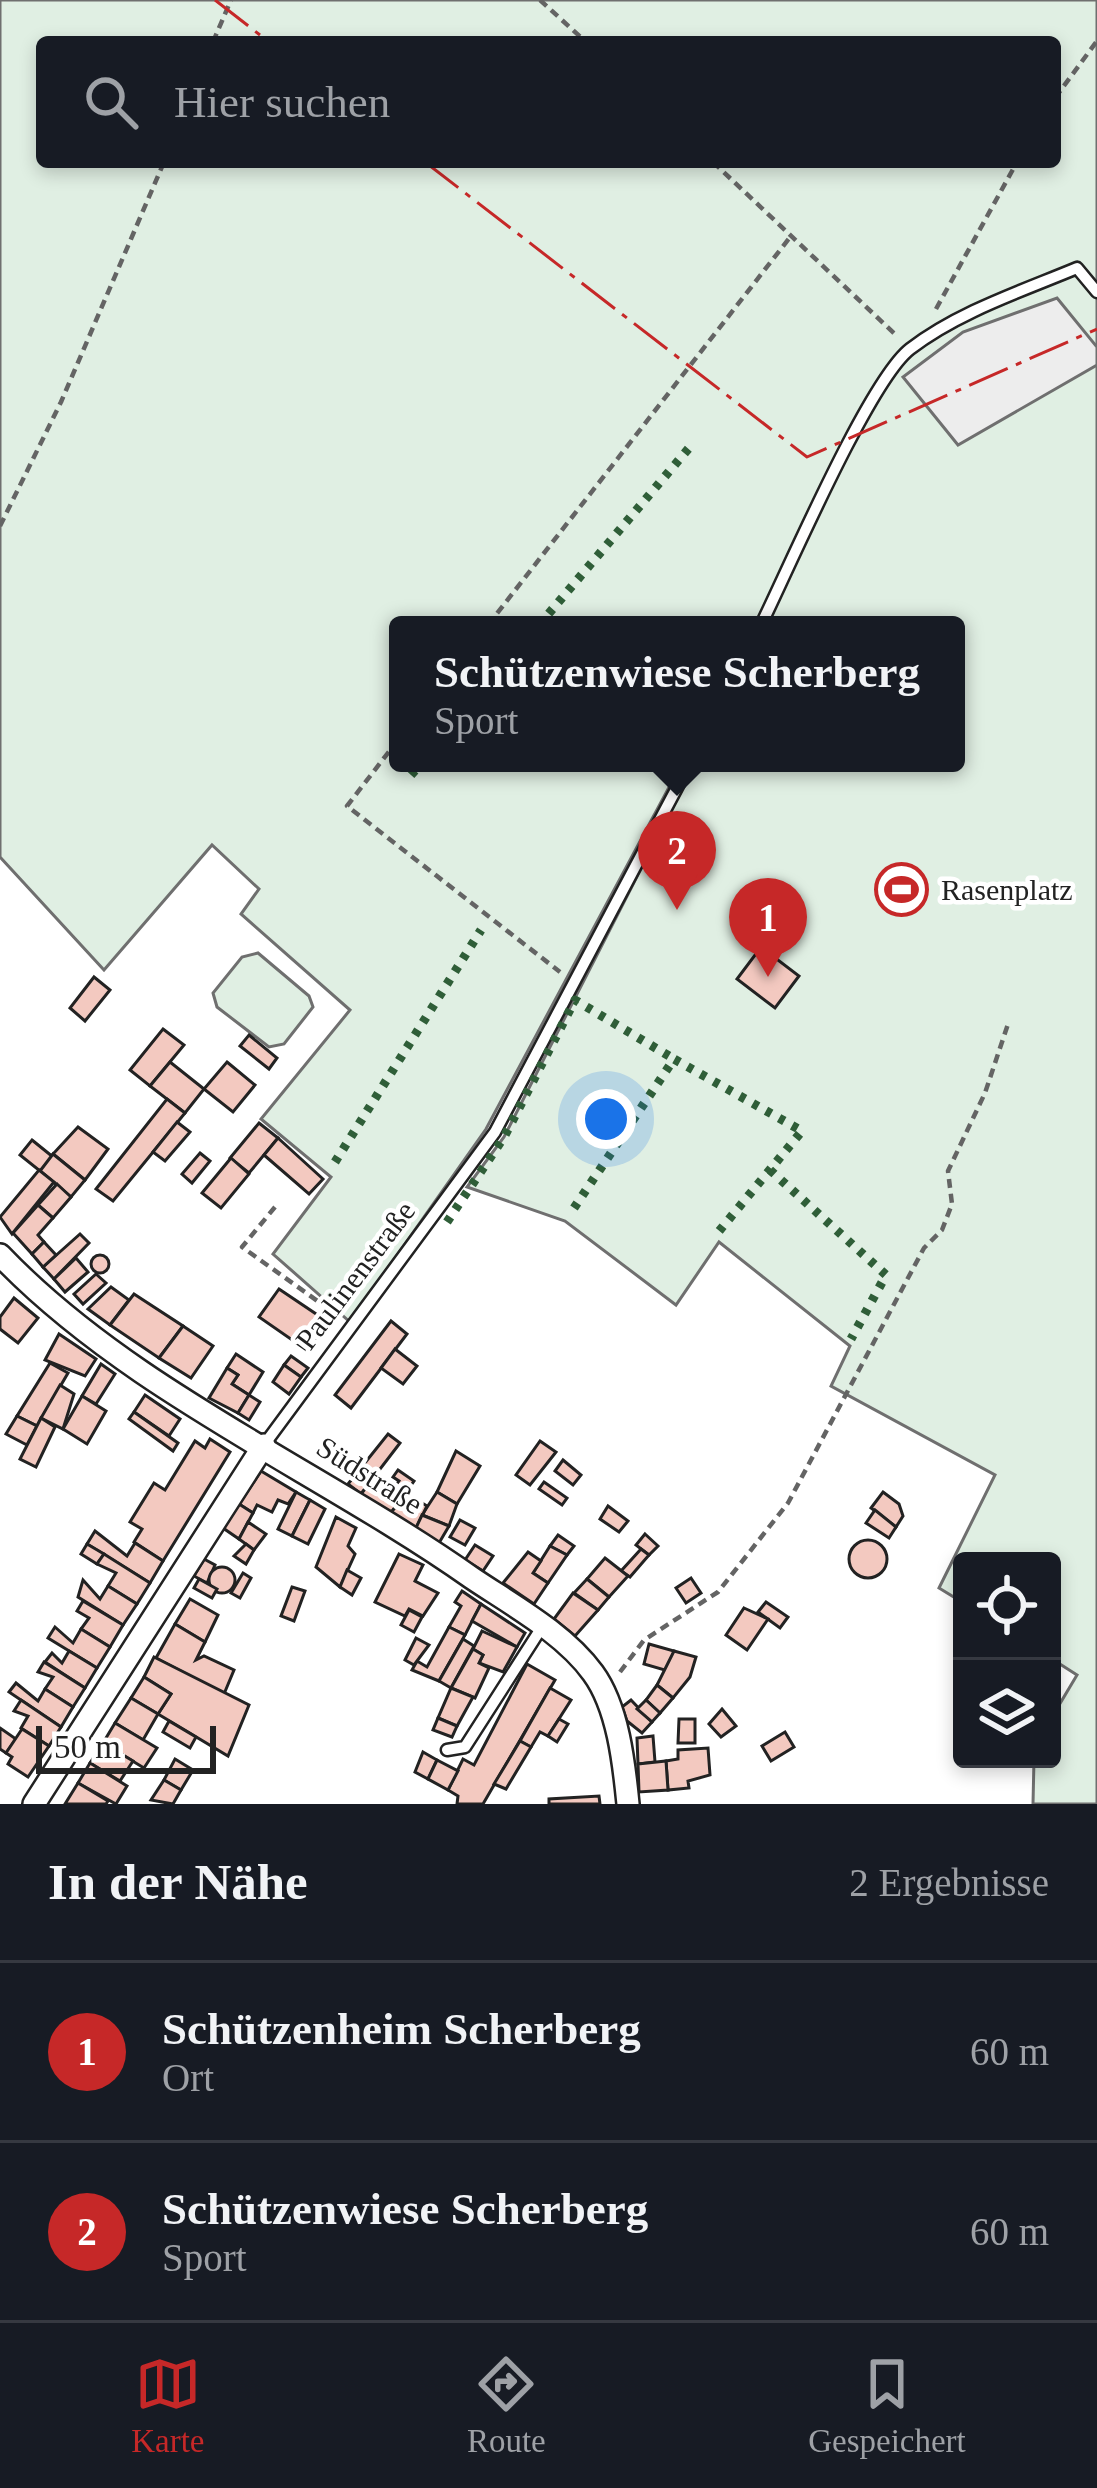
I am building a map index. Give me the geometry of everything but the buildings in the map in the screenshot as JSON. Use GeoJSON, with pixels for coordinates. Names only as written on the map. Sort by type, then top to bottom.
{"type":"FeatureCollection","features":[{"type":"Feature","properties":{"kind":"street","name":"Südstraße"},"geometry":{"type":"LineString","coordinates":[[0,1255],[102,1342],[424,1544],[569,1648],[600,1687],[614,1726],[628,1804]]}},
{"type":"Feature","properties":{"kind":"street","name":"Paulinenstraße"},"geometry":{"type":"LineString","coordinates":[[34,1804],[264,1445]]}},
{"type":"Feature","properties":{"kind":"lane"},"geometry":{"type":"LineString","coordinates":[[765,616],[857,432],[909,350],[992,304],[1077,268],[1097,292]]}},
{"type":"Feature","properties":{"kind":"lane","name":"Paulinenstraße"},"geometry":{"type":"LineString","coordinates":[[264,1445],[495,1132],[685,772]]}},
{"type":"Feature","properties":{"kind":"lane"},"geometry":{"type":"LineString","coordinates":[[447,1750],[464,1747],[542,1627]]}},
{"type":"Feature","properties":{"kind":"path"},"geometry":{"type":"LineString","coordinates":[[216,36],[231,0]]}},
{"type":"Feature","properties":{"kind":"path"},"geometry":{"type":"LineString","coordinates":[[540,0],[579,36]]}},
{"type":"Feature","properties":{"kind":"path"},"geometry":{"type":"LineString","coordinates":[[1061,90],[1097,41]]}},
{"type":"Feature","properties":{"kind":"path"},"geometry":{"type":"LineString","coordinates":[[0,526],[61,403],[161,168]]}},
{"type":"Feature","properties":{"kind":"path"},"geometry":{"type":"LineString","coordinates":[[719,168],[839,276],[909,350],[1014,168]]}},
{"type":"Feature","properties":{"kind":"path"},"geometry":{"type":"LineString","coordinates":[[495,616],[791,236]]}},
{"type":"Feature","properties":{"kind":"path"},"geometry":{"type":"LineString","coordinates":[[389,751],[346,806],[484,918],[574,982]]}},
{"type":"Feature","properties":{"kind":"path"},"geometry":{"type":"LineString","coordinates":[[600,1687],[660,1627],[718,1592],[804,1478],[924,1248],[942,1230],[952,1204],[948,1171],[985,1093],[1009,1021]]}},
{"type":"Feature","properties":{"kind":"path"},"geometry":{"type":"LineString","coordinates":[[275,1207],[242,1247],[354,1327]]}},
{"type":"Feature","properties":{"kind":"green space"},"geometry":{"type":"Polygon","coordinates":[[[0,0],[1097,0],[1097,1804],[1033,1804],[1034,1768],[1061,1768],[1061,1702],[1077,1675],[1061,1665],[1061,1552],[957,1552],[995,1475],[831,1386],[850,1346],[719,1242],[676,1305],[565,1221],[467,1187],[504,1137],[690,772],[965,772],[965,616],[389,616],[389,772],[677,772],[486,1129],[350,1322],[273,1254],[331,1177],[261,1119],[350,1010],[241,914],[259,889],[212,845],[104,970],[0,857],[0,0]]]}},
{"type":"Feature","properties":{"kind":"green space"},"geometry":{"type":"Polygon","coordinates":[[[258,953],[309,996],[313,1007],[284,1044],[269,1047],[217,1007],[213,993],[242,957],[258,953]]]}},
{"type":"Feature","properties":{"kind":"green space"},"geometry":{"type":"Polygon","coordinates":[[[953,1560],[953,1597],[939,1588],[953,1560]]]}},
{"type":"Feature","properties":{"kind":"shaded area"},"geometry":{"type":"Polygon","coordinates":[[[1057,298],[1097,347],[1097,365],[958,445],[903,377],[963,332],[1057,298]]]}},
{"type":"Feature","properties":{"kind":"hedge"},"geometry":{"type":"LineString","coordinates":[[547,616],[689,448]]}},
{"type":"Feature","properties":{"kind":"hedge"},"geometry":{"type":"LineString","coordinates":[[411,775],[414,772]]}},
{"type":"Feature","properties":{"kind":"hedge"},"geometry":{"type":"LineString","coordinates":[[335,1162],[481,930]]}},
{"type":"Feature","properties":{"kind":"hedge"},"geometry":{"type":"LineString","coordinates":[[447,1222],[504,1137],[575,1000],[674,1059]]}},
{"type":"Feature","properties":{"kind":"hedge"},"geometry":{"type":"LineString","coordinates":[[574,1208],[674,1059],[802,1131],[715,1236]]}},
{"type":"Feature","properties":{"kind":"hedge"},"geometry":{"type":"LineString","coordinates":[[770,1170],[886,1275],[851,1339]]}},
{"type":"Feature","properties":{"kind":"power"},"geometry":{"type":"LineString","coordinates":[[215,0],[261,36]]}},
{"type":"Feature","properties":{"kind":"power"},"geometry":{"type":"LineString","coordinates":[[433,168],[807,457],[1097,329]]}},
{"type":"Feature","properties":{"kind":"place","name":"Rasenplatz"},"geometry":{"type":"Point","coordinates":[902,889]}},
{"type":"Feature","properties":{"kind":"place","name":"Schützenwiese Scherberg"},"geometry":{"type":"Point","coordinates":[677,910]}},
{"type":"Feature","properties":{"kind":"place","name":"Schützenheim Scherberg"},"geometry":{"type":"Point","coordinates":[768,977]}}]}
